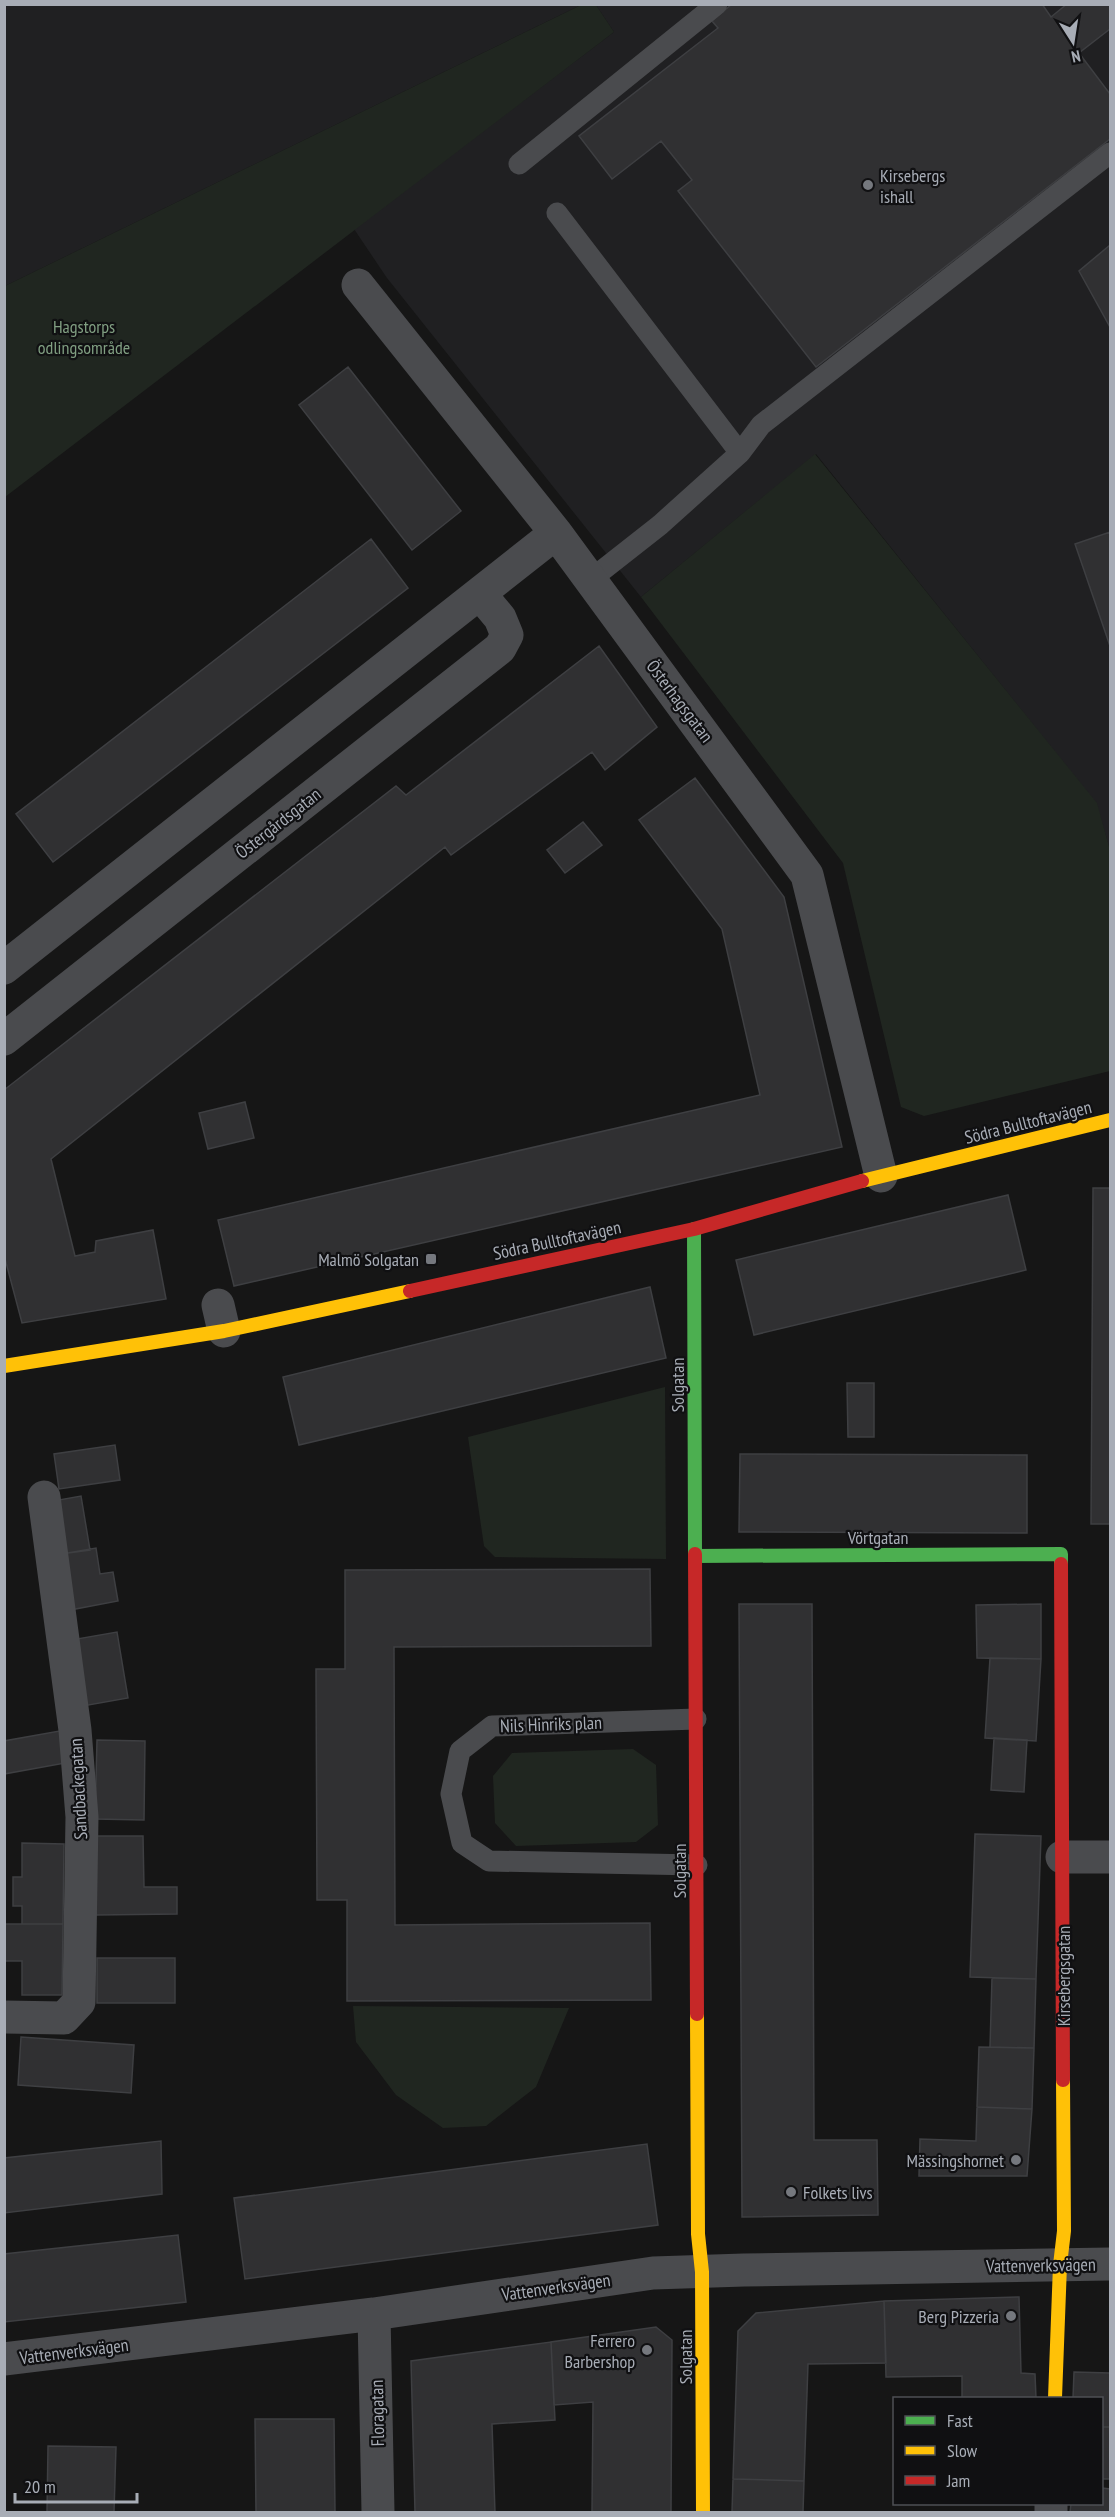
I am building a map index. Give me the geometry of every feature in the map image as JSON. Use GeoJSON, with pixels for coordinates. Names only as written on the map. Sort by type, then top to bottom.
{"type":"FeatureCollection","features":[{"type":"Feature","properties":{"kind":"street","name":"Österhagsgatan"},"geometry":{"type":"LineString","coordinates":[[357,285],[556,533],[807,874],[880,1176]]}},
{"type":"Feature","properties":{"kind":"street"},"geometry":{"type":"LineString","coordinates":[[4,969],[556,533]]}},
{"type":"Feature","properties":{"kind":"street","name":"Östergårdsgatan"},"geometry":{"type":"LineString","coordinates":[[4,1039],[500,648],[507,635],[500,618],[480,594]]}},
{"type":"Feature","properties":{"kind":"street","name":"Södra Bulltoftavägen"},"geometry":{"type":"LineString","coordinates":[[4,1366],[221,1318],[694,1229],[880,1176],[1110,1120]]}},
{"type":"Feature","properties":{"kind":"street","name":"Solgatan"},"geometry":{"type":"LineString","coordinates":[[694,1229],[699,2234],[702,2272],[703,2512]]}},
{"type":"Feature","properties":{"kind":"street","name":"Sandbackegatan"},"geometry":{"type":"LineString","coordinates":[[4,2017],[64,2018],[80,2002],[82,1817],[75,1730],[44,1497]]}},
{"type":"Feature","properties":{"kind":"street","name":"Vörtgatan"},"geometry":{"type":"LineString","coordinates":[[695,1556],[1061,1554]]}},
{"type":"Feature","properties":{"kind":"street","name":"Kirsebergsgatan"},"geometry":{"type":"LineString","coordinates":[[1055,2397],[1060,2265],[1064,2231],[1061,1554]]}},
{"type":"Feature","properties":{"kind":"street"},"geometry":{"type":"LineString","coordinates":[[1062,1857],[1110,1857]]}},
{"type":"Feature","properties":{"kind":"street","name":"Vattenverksvägen"},"geometry":{"type":"LineString","coordinates":[[4,2359],[374,2314],[653,2273],[1110,2264]]}},
{"type":"Feature","properties":{"kind":"street","name":"Floragatan"},"geometry":{"type":"LineString","coordinates":[[374,2314],[378,2512]]}},
{"type":"Feature","properties":{"kind":"lane"},"geometry":{"type":"LineString","coordinates":[[519,164],[717,4]]}},
{"type":"Feature","properties":{"kind":"lane"},"geometry":{"type":"LineString","coordinates":[[590,580],[660,525],[740,453],[761,425],[1110,153]]}},
{"type":"Feature","properties":{"kind":"lane"},"geometry":{"type":"LineString","coordinates":[[556,213],[740,453]]}},
{"type":"Feature","properties":{"kind":"lane","name":"Nils Hinriks plan"},"geometry":{"type":"LineString","coordinates":[[696,1719],[492,1726],[460,1751],[452,1794],[462,1843],[489,1861],[697,1865]]}},
{"type":"Feature","properties":{"kind":"shaded area"},"geometry":{"type":"Polygon","coordinates":[[[5,4],[581,4],[581,5],[5,286],[5,4]]]}},
{"type":"Feature","properties":{"kind":"shaded area"},"geometry":{"type":"Polygon","coordinates":[[[596,5],[1110,5],[1110,850],[1096,803],[816,454],[641,597],[387,278],[354,229],[614,32],[596,5]]]}},
{"type":"Feature","properties":{"kind":"green space","name":"Hagstorps odlingsområde"},"geometry":{"type":"Polygon","coordinates":[[[581,5],[596,5],[614,32],[5,497],[5,286],[581,5]]]}},
{"type":"Feature","properties":{"kind":"green space"},"geometry":{"type":"Polygon","coordinates":[[[815,454],[1097,803],[1110,850],[1110,1071],[924,1116],[901,1107],[843,863],[641,597],[815,454]]]}},
{"type":"Feature","properties":{"kind":"green space"},"geometry":{"type":"Polygon","coordinates":[[[665,1387],[666,1559],[495,1557],[484,1546],[468,1437],[665,1387]]]}},
{"type":"Feature","properties":{"kind":"green space"},"geometry":{"type":"Polygon","coordinates":[[[633,1749],[656,1765],[658,1825],[636,1842],[516,1846],[495,1823],[493,1776],[512,1753],[633,1749]]]}},
{"type":"Feature","properties":{"kind":"green space"},"geometry":{"type":"Polygon","coordinates":[[[353,2006],[569,2008],[536,2087],[486,2126],[443,2128],[396,2095],[356,2042],[353,2006]]]}},
{"type":"Feature","properties":{"kind":"building","name":"Kirsebergs ishall"},"geometry":{"type":"Polygon","coordinates":[[[732,4],[1042,4],[1051,17],[1067,4],[1110,4],[1110,29],[1079,53],[1110,94],[1110,139],[816,367],[678,191],[692,180],[661,141],[612,179],[579,136],[718,28],[712,21],[732,4]]]}},
{"type":"Feature","properties":{"kind":"building"},"geometry":{"type":"Polygon","coordinates":[[[1110,245],[1110,327],[1079,271],[1110,245]]]}},
{"type":"Feature","properties":{"kind":"building"},"geometry":{"type":"Polygon","coordinates":[[[348,367],[461,511],[412,550],[299,405],[348,367]]]}},
{"type":"Feature","properties":{"kind":"building"},"geometry":{"type":"Polygon","coordinates":[[[1110,532],[1110,646],[1075,544],[1110,532]]]}},
{"type":"Feature","properties":{"kind":"building"},"geometry":{"type":"Polygon","coordinates":[[[371,539],[408,588],[53,862],[16,814],[371,539]]]}},
{"type":"Feature","properties":{"kind":"building"},"geometry":{"type":"Polygon","coordinates":[[[599,646],[657,727],[605,770],[592,752],[451,855],[445,847],[51,1159],[75,1256],[95,1252],[96,1241],[153,1230],[166,1299],[22,1323],[4,1255],[4,1090],[396,786],[406,795],[599,646]]]}},
{"type":"Feature","properties":{"kind":"building"},"geometry":{"type":"Polygon","coordinates":[[[695,778],[784,897],[842,1147],[234,1286],[218,1220],[760,1095],[722,929],[639,820],[695,778]]]}},
{"type":"Feature","properties":{"kind":"building"},"geometry":{"type":"Polygon","coordinates":[[[583,822],[602,845],[565,873],[547,850],[583,822]]]}},
{"type":"Feature","properties":{"kind":"building"},"geometry":{"type":"Polygon","coordinates":[[[245,1102],[254,1138],[208,1149],[199,1113],[245,1102]]]}},
{"type":"Feature","properties":{"kind":"building"},"geometry":{"type":"Polygon","coordinates":[[[1093,1188],[1110,1188],[1110,1524],[1091,1524],[1093,1188]]]}},
{"type":"Feature","properties":{"kind":"building"},"geometry":{"type":"Polygon","coordinates":[[[1008,1195],[1026,1270],[754,1335],[736,1260],[1008,1195]]]}},
{"type":"Feature","properties":{"kind":"building"},"geometry":{"type":"Polygon","coordinates":[[[650,1287],[666,1358],[299,1445],[283,1377],[650,1287]]]}},
{"type":"Feature","properties":{"kind":"building"},"geometry":{"type":"Polygon","coordinates":[[[847,1383],[874,1383],[874,1437],[848,1437],[847,1383]]]}},
{"type":"Feature","properties":{"kind":"building"},"geometry":{"type":"Polygon","coordinates":[[[115,1445],[120,1480],[59,1489],[54,1454],[115,1445]]]}},
{"type":"Feature","properties":{"kind":"building"},"geometry":{"type":"Polygon","coordinates":[[[740,1454],[1027,1455],[1027,1533],[739,1532],[740,1454]]]}},
{"type":"Feature","properties":{"kind":"building"},"geometry":{"type":"Polygon","coordinates":[[[81,1496],[90,1550],[61,1554],[53,1501],[81,1496]]]}},
{"type":"Feature","properties":{"kind":"building"},"geometry":{"type":"Polygon","coordinates":[[[96,1548],[100,1574],[113,1572],[118,1601],[70,1610],[61,1554],[96,1548]]]}},
{"type":"Feature","properties":{"kind":"building"},"geometry":{"type":"Polygon","coordinates":[[[650,1569],[651,1646],[394,1647],[395,1925],[650,1923],[651,2000],[347,2001],[347,1900],[317,1900],[316,1669],[345,1669],[345,1570],[650,1569]]]}},
{"type":"Feature","properties":{"kind":"building"},"geometry":{"type":"Polygon","coordinates":[[[739,1604],[812,1604],[814,2140],[877,2140],[878,2215],[742,2217],[739,1604]]]}},
{"type":"Feature","properties":{"kind":"building"},"geometry":{"type":"Polygon","coordinates":[[[1041,1604],[1041,1659],[977,1658],[976,1605],[1041,1604]]]}},
{"type":"Feature","properties":{"kind":"building"},"geometry":{"type":"Polygon","coordinates":[[[117,1632],[128,1698],[83,1706],[71,1640],[117,1632]]]}},
{"type":"Feature","properties":{"kind":"building"},"geometry":{"type":"Polygon","coordinates":[[[990,1658],[1041,1659],[1036,1741],[985,1738],[990,1658]]]}},
{"type":"Feature","properties":{"kind":"building"},"geometry":{"type":"Polygon","coordinates":[[[65,1730],[71,1762],[4,1774],[4,1741],[65,1730]]]}},
{"type":"Feature","properties":{"kind":"building"},"geometry":{"type":"Polygon","coordinates":[[[994,1738],[1027,1740],[1024,1792],[991,1790],[994,1738]]]}},
{"type":"Feature","properties":{"kind":"building"},"geometry":{"type":"Polygon","coordinates":[[[97,1740],[145,1741],[144,1820],[95,1819],[97,1740]]]}},
{"type":"Feature","properties":{"kind":"building"},"geometry":{"type":"Polygon","coordinates":[[[975,1834],[1041,1836],[1036,1979],[970,1977],[975,1834]]]}},
{"type":"Feature","properties":{"kind":"building"},"geometry":{"type":"Polygon","coordinates":[[[95,1836],[143,1836],[144,1887],[177,1887],[177,1914],[96,1915],[95,1836]]]}},
{"type":"Feature","properties":{"kind":"building"},"geometry":{"type":"Polygon","coordinates":[[[22,1843],[64,1844],[63,1924],[22,1924],[22,1906],[13,1906],[13,1877],[22,1877],[22,1843]]]}},
{"type":"Feature","properties":{"kind":"building"},"geometry":{"type":"Polygon","coordinates":[[[4,1924],[63,1924],[62,1995],[22,1995],[22,1961],[4,1961],[4,1924]]]}},
{"type":"Feature","properties":{"kind":"building"},"geometry":{"type":"Polygon","coordinates":[[[97,1958],[175,1958],[175,2003],[97,2003],[97,1958]]]}},
{"type":"Feature","properties":{"kind":"building"},"geometry":{"type":"Polygon","coordinates":[[[992,1978],[1036,1979],[1034,2048],[990,2047],[992,1978]]]}},
{"type":"Feature","properties":{"kind":"building"},"geometry":{"type":"Polygon","coordinates":[[[21,2037],[134,2045],[131,2093],[18,2085],[21,2037]]]}},
{"type":"Feature","properties":{"kind":"building"},"geometry":{"type":"Polygon","coordinates":[[[979,2047],[1034,2048],[1032,2109],[977,2107],[979,2047]]]}},
{"type":"Feature","properties":{"kind":"building"},"geometry":{"type":"Polygon","coordinates":[[[977,2107],[1032,2109],[1027,2176],[919,2176],[920,2139],[976,2141],[977,2107]]]}},
{"type":"Feature","properties":{"kind":"building"},"geometry":{"type":"Polygon","coordinates":[[[161,2141],[162,2194],[4,2213],[4,2158],[161,2141]]]}},
{"type":"Feature","properties":{"kind":"building"},"geometry":{"type":"Polygon","coordinates":[[[647,2144],[658,2225],[245,2279],[234,2198],[647,2144]]]}},
{"type":"Feature","properties":{"kind":"building"},"geometry":{"type":"Polygon","coordinates":[[[178,2235],[186,2302],[4,2322],[4,2254],[178,2235]]]}},
{"type":"Feature","properties":{"kind":"building"},"geometry":{"type":"Polygon","coordinates":[[[1019,2297],[1021,2373],[1035,2374],[1036,2397],[962,2397],[962,2376],[886,2377],[884,2301],[1019,2297]]]}},
{"type":"Feature","properties":{"kind":"building"},"geometry":{"type":"Polygon","coordinates":[[[884,2301],[886,2363],[808,2364],[804,2481],[733,2479],[738,2331],[756,2313],[884,2301]]]}},
{"type":"Feature","properties":{"kind":"building"},"geometry":{"type":"Polygon","coordinates":[[[656,2327],[672,2340],[671,2512],[592,2512],[593,2402],[554,2405],[551,2342],[656,2327]]]}},
{"type":"Feature","properties":{"kind":"building"},"geometry":{"type":"Polygon","coordinates":[[[551,2342],[555,2420],[492,2424],[495,2512],[415,2512],[411,2361],[551,2342]]]}},
{"type":"Feature","properties":{"kind":"building"},"geometry":{"type":"Polygon","coordinates":[[[1074,2372],[1110,2373],[1110,2427],[1103,2427],[1103,2397],[1073,2397],[1074,2372]]]}},
{"type":"Feature","properties":{"kind":"building"},"geometry":{"type":"Polygon","coordinates":[[[255,2419],[334,2419],[335,2512],[256,2512],[255,2419]]]}},
{"type":"Feature","properties":{"kind":"building"},"geometry":{"type":"Polygon","coordinates":[[[1103,2427],[1110,2427],[1110,2479],[1103,2479],[1103,2427]]]}},
{"type":"Feature","properties":{"kind":"building"},"geometry":{"type":"Polygon","coordinates":[[[48,2446],[116,2447],[114,2512],[47,2512],[48,2446]]]}},
{"type":"Feature","properties":{"kind":"building"},"geometry":{"type":"Polygon","coordinates":[[[733,2479],[804,2481],[803,2512],[732,2512],[733,2479]]]}},
{"type":"Feature","properties":{"kind":"building"},"geometry":{"type":"Polygon","coordinates":[[[1103,2488],[1110,2489],[1110,2512],[1070,2512],[1071,2505],[1103,2505],[1103,2488]]]}},
{"type":"Feature","properties":{"kind":"traffic: fast"},"geometry":{"type":"LineString","coordinates":[[694,1229],[695,1554]]}},
{"type":"Feature","properties":{"kind":"traffic: fast"},"geometry":{"type":"LineString","coordinates":[[695,1556],[1061,1554],[1061,1564]]}},
{"type":"Feature","properties":{"kind":"traffic: slow"},"geometry":{"type":"LineString","coordinates":[[862,1181],[1110,1120]]}},
{"type":"Feature","properties":{"kind":"traffic: slow"},"geometry":{"type":"LineString","coordinates":[[4,1366],[224,1331],[410,1291]]}},
{"type":"Feature","properties":{"kind":"traffic: slow"},"geometry":{"type":"LineString","coordinates":[[697,2014],[698,2234],[702,2272],[703,2512]]}},
{"type":"Feature","properties":{"kind":"traffic: slow"},"geometry":{"type":"LineString","coordinates":[[1055,2397],[1060,2265],[1064,2231],[1063,2080]]}},
{"type":"Feature","properties":{"kind":"traffic: jam"},"geometry":{"type":"LineString","coordinates":[[410,1291],[694,1229],[862,1181]]}},
{"type":"Feature","properties":{"kind":"traffic: jam"},"geometry":{"type":"LineString","coordinates":[[695,1554],[697,2014]]}},
{"type":"Feature","properties":{"kind":"traffic: jam"},"geometry":{"type":"LineString","coordinates":[[1061,1564],[1063,2080]]}},
{"type":"Feature","properties":{"kind":"place","name":"Kirsebergs ishall"},"geometry":{"type":"Point","coordinates":[868,185]}},
{"type":"Feature","properties":{"kind":"place","name":"Malmö Solgatan"},"geometry":{"type":"Point","coordinates":[431,1259]}},
{"type":"Feature","properties":{"kind":"place","name":"Mässingshornet"},"geometry":{"type":"Point","coordinates":[1016,2160]}},
{"type":"Feature","properties":{"kind":"place","name":"Folkets livs"},"geometry":{"type":"Point","coordinates":[791,2192]}},
{"type":"Feature","properties":{"kind":"place","name":"Berg Pizzeria"},"geometry":{"type":"Point","coordinates":[1011,2316]}},
{"type":"Feature","properties":{"kind":"place","name":"Ferrero Barbershop"},"geometry":{"type":"Point","coordinates":[647,2350]}}]}
